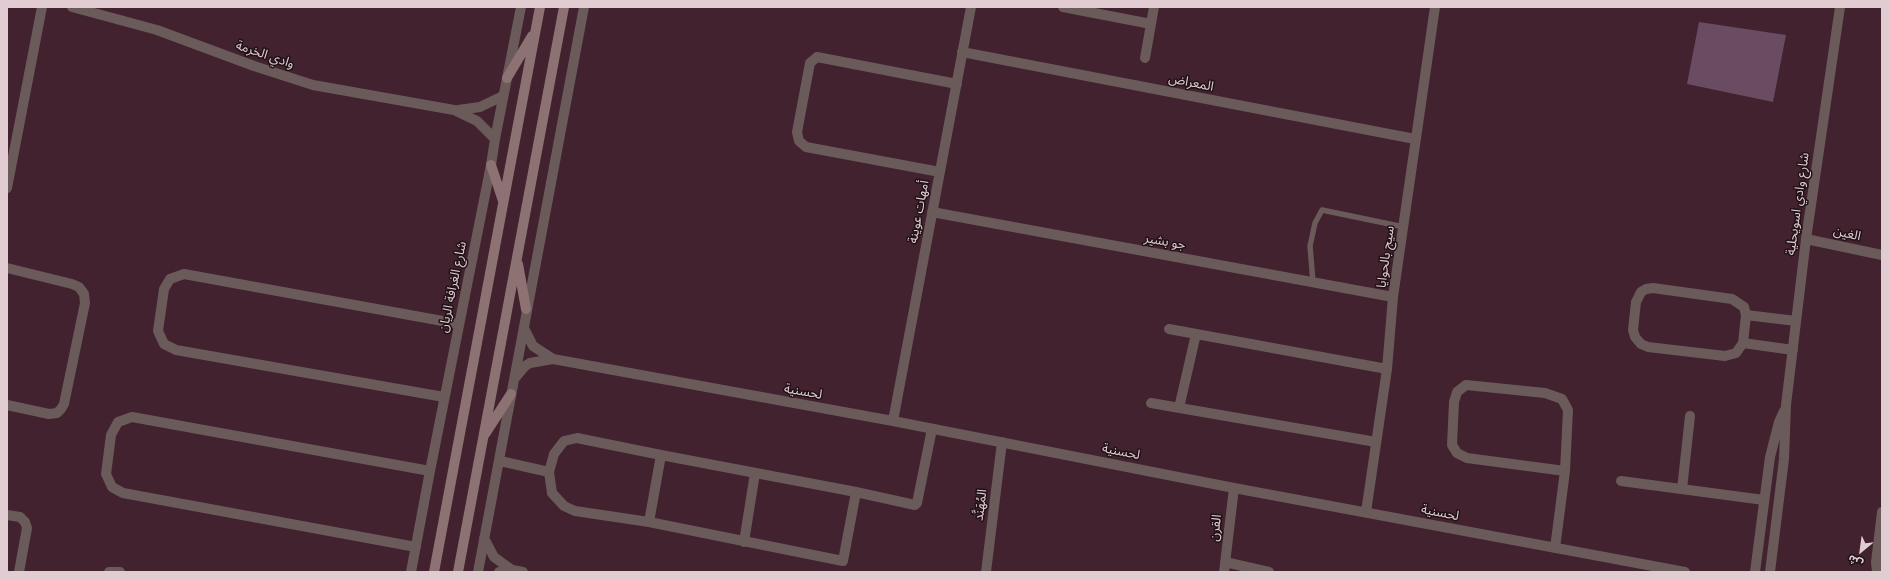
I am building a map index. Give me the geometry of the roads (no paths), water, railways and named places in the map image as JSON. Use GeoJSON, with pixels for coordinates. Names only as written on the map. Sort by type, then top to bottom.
{"type":"FeatureCollection","features":[{"type":"Feature","properties":{"kind":"main road"},"geometry":{"type":"LineString","coordinates":[[434,572],[540,7]]}},
{"type":"Feature","properties":{"kind":"main road"},"geometry":{"type":"LineString","coordinates":[[458,572],[564,7]]}},
{"type":"Feature","properties":{"kind":"main road"},"geometry":{"type":"LineString","coordinates":[[507,78],[536,31]]}},
{"type":"Feature","properties":{"kind":"main road"},"geometry":{"type":"LineString","coordinates":[[491,165],[504,203]]}},
{"type":"Feature","properties":{"kind":"main road"},"geometry":{"type":"LineString","coordinates":[[517,257],[526,310]]}},
{"type":"Feature","properties":{"kind":"main road"},"geometry":{"type":"LineString","coordinates":[[482,439],[511,394]]}},
{"type":"Feature","properties":{"kind":"street"},"geometry":{"type":"LineString","coordinates":[[7,188],[42,7]]}},
{"type":"Feature","properties":{"kind":"street","name":"وادي الخرمة"},"geometry":{"type":"LineString","coordinates":[[72,7],[157,30],[254,66],[306,82],[343,91],[454,110],[477,121],[495,139]]}},
{"type":"Feature","properties":{"kind":"street","name":"شارع الغرافة الريان"},"geometry":{"type":"LineString","coordinates":[[411,572],[491,165],[520,7]]}},
{"type":"Feature","properties":{"kind":"street"},"geometry":{"type":"LineString","coordinates":[[478,572],[584,7]]}},
{"type":"Feature","properties":{"kind":"street","name":"أمهات عوينة"},"geometry":{"type":"LineString","coordinates":[[893,421],[971,7]]}},
{"type":"Feature","properties":{"kind":"street"},"geometry":{"type":"LineString","coordinates":[[1063,7],[1151,24]]}},
{"type":"Feature","properties":{"kind":"street"},"geometry":{"type":"LineString","coordinates":[[1145,58],[1154,7]]}},
{"type":"Feature","properties":{"kind":"street","name":"سيج بالحوايا"},"geometry":{"type":"LineString","coordinates":[[1366,512],[1387,369],[1393,297],[1435,7]]}},
{"type":"Feature","properties":{"kind":"street","name":"شارع وادي اسويحلية"},"geometry":{"type":"LineString","coordinates":[[1770,572],[1784,459],[1786,406],[1792,350],[1806,239],[1840,7]]}},
{"type":"Feature","properties":{"kind":"street","name":"المعراض"},"geometry":{"type":"LineString","coordinates":[[962,52],[1415,139]]}},
{"type":"Feature","properties":{"kind":"street"},"geometry":{"type":"LineString","coordinates":[[940,172],[806,147],[799,141],[797,132],[810,63],[817,57],[957,84]]}},
{"type":"Feature","properties":{"kind":"street","name":"وادي الخرمة"},"geometry":{"type":"LineString","coordinates":[[454,110],[480,107],[503,96]]}},
{"type":"Feature","properties":{"kind":"street","name":"جو بشير"},"geometry":{"type":"LineString","coordinates":[[932,212],[1393,297]]}},
{"type":"Feature","properties":{"kind":"street","name":"الغين"},"geometry":{"type":"LineString","coordinates":[[1806,239],[1882,256]]}},
{"type":"Feature","properties":{"kind":"street"},"geometry":{"type":"LineString","coordinates":[[7,405],[49,414],[57,414],[61,409],[85,303],[84,294],[79,287],[72,284],[8,272]]}},
{"type":"Feature","properties":{"kind":"street"},"geometry":{"type":"LineString","coordinates":[[444,398],[176,350],[164,344],[158,331],[164,290],[170,279],[184,274],[459,324]]}},
{"type":"Feature","properties":{"kind":"street"},"geometry":{"type":"LineString","coordinates":[[1653,288],[1732,299],[1744,307],[1746,315],[1743,343],[1736,353],[1725,356],[1648,347],[1641,344],[1635,336],[1633,330],[1636,302],[1641,292],[1646,289],[1653,288]]}},
{"type":"Feature","properties":{"kind":"street"},"geometry":{"type":"LineString","coordinates":[[1746,315],[1796,321]]}},
{"type":"Feature","properties":{"kind":"street","name":"لحسنية"},"geometry":{"type":"LineString","coordinates":[[524,327],[533,346],[553,359]]}},
{"type":"Feature","properties":{"kind":"street"},"geometry":{"type":"LineString","coordinates":[[1169,329],[1387,369]]}},
{"type":"Feature","properties":{"kind":"street"},"geometry":{"type":"LineString","coordinates":[[1179,408],[1196,334]]}},
{"type":"Feature","properties":{"kind":"street"},"geometry":{"type":"LineString","coordinates":[[1743,343],[1792,350]]}},
{"type":"Feature","properties":{"kind":"street","name":"لحسنية"},"geometry":{"type":"LineString","coordinates":[[514,378],[525,366],[530,363],[553,359],[893,421],[1234,488],[1685,572]]}},
{"type":"Feature","properties":{"kind":"street"},"geometry":{"type":"LineString","coordinates":[[1555,548],[1565,471],[1568,410],[1562,399],[1545,393],[1466,385],[1457,392],[1454,402],[1452,445],[1457,453],[1466,458],[1565,471]]}},
{"type":"Feature","properties":{"kind":"street"},"geometry":{"type":"LineString","coordinates":[[1151,403],[1376,442]]}},
{"type":"Feature","properties":{"kind":"street","name":"شارع وادي اسويحلية"},"geometry":{"type":"LineString","coordinates":[[1755,572],[1764,500],[1774,440],[1786,406]]}},
{"type":"Feature","properties":{"kind":"street"},"geometry":{"type":"LineString","coordinates":[[416,547],[123,493],[112,487],[106,474],[111,434],[118,422],[132,416],[430,471]]}},
{"type":"Feature","properties":{"kind":"street"},"geometry":{"type":"LineString","coordinates":[[1682,489],[1690,416]]}},
{"type":"Feature","properties":{"kind":"street"},"geometry":{"type":"LineString","coordinates":[[856,492],[843,561],[649,522],[575,511],[564,506],[552,493],[549,472],[554,454],[564,441],[577,438],[661,455],[856,492],[916,504],[932,429]]}},
{"type":"Feature","properties":{"kind":"street","name":"المُهَنَّد"},"geometry":{"type":"LineString","coordinates":[[986,572],[1002,442]]}},
{"type":"Feature","properties":{"kind":"street"},"geometry":{"type":"LineString","coordinates":[[649,522],[661,455]]}},
{"type":"Feature","properties":{"kind":"street"},"geometry":{"type":"LineString","coordinates":[[500,461],[549,472]]}},
{"type":"Feature","properties":{"kind":"street"},"geometry":{"type":"LineString","coordinates":[[744,542],[755,473]]}},
{"type":"Feature","properties":{"kind":"street"},"geometry":{"type":"LineString","coordinates":[[1621,481],[1764,500]]}},
{"type":"Feature","properties":{"kind":"street","name":"القرن"},"geometry":{"type":"LineString","coordinates":[[1225,567],[1234,488]]}},
{"type":"Feature","properties":{"kind":"street"},"geometry":{"type":"LineString","coordinates":[[1877,572],[1876,562],[1882,512]]}},
{"type":"Feature","properties":{"kind":"street"},"geometry":{"type":"LineString","coordinates":[[7,515],[20,518],[25,522],[27,528],[19,572]]}},
{"type":"Feature","properties":{"kind":"street"},"geometry":{"type":"LineString","coordinates":[[484,538],[494,557],[512,570]]}},
{"type":"Feature","properties":{"kind":"street"},"geometry":{"type":"LineString","coordinates":[[1225,567],[1269,572]]}},
{"type":"Feature","properties":{"kind":"street"},"geometry":{"type":"LineString","coordinates":[[499,572],[512,570],[523,572]]}},
{"type":"Feature","properties":{"kind":"street"},"geometry":{"type":"LineString","coordinates":[[108,572],[120,572]]}},
{"type":"Feature","properties":{"kind":"lane"},"geometry":{"type":"LineString","coordinates":[[1313,282],[1310,246],[1315,223],[1322,210],[1404,226]]}}]}
